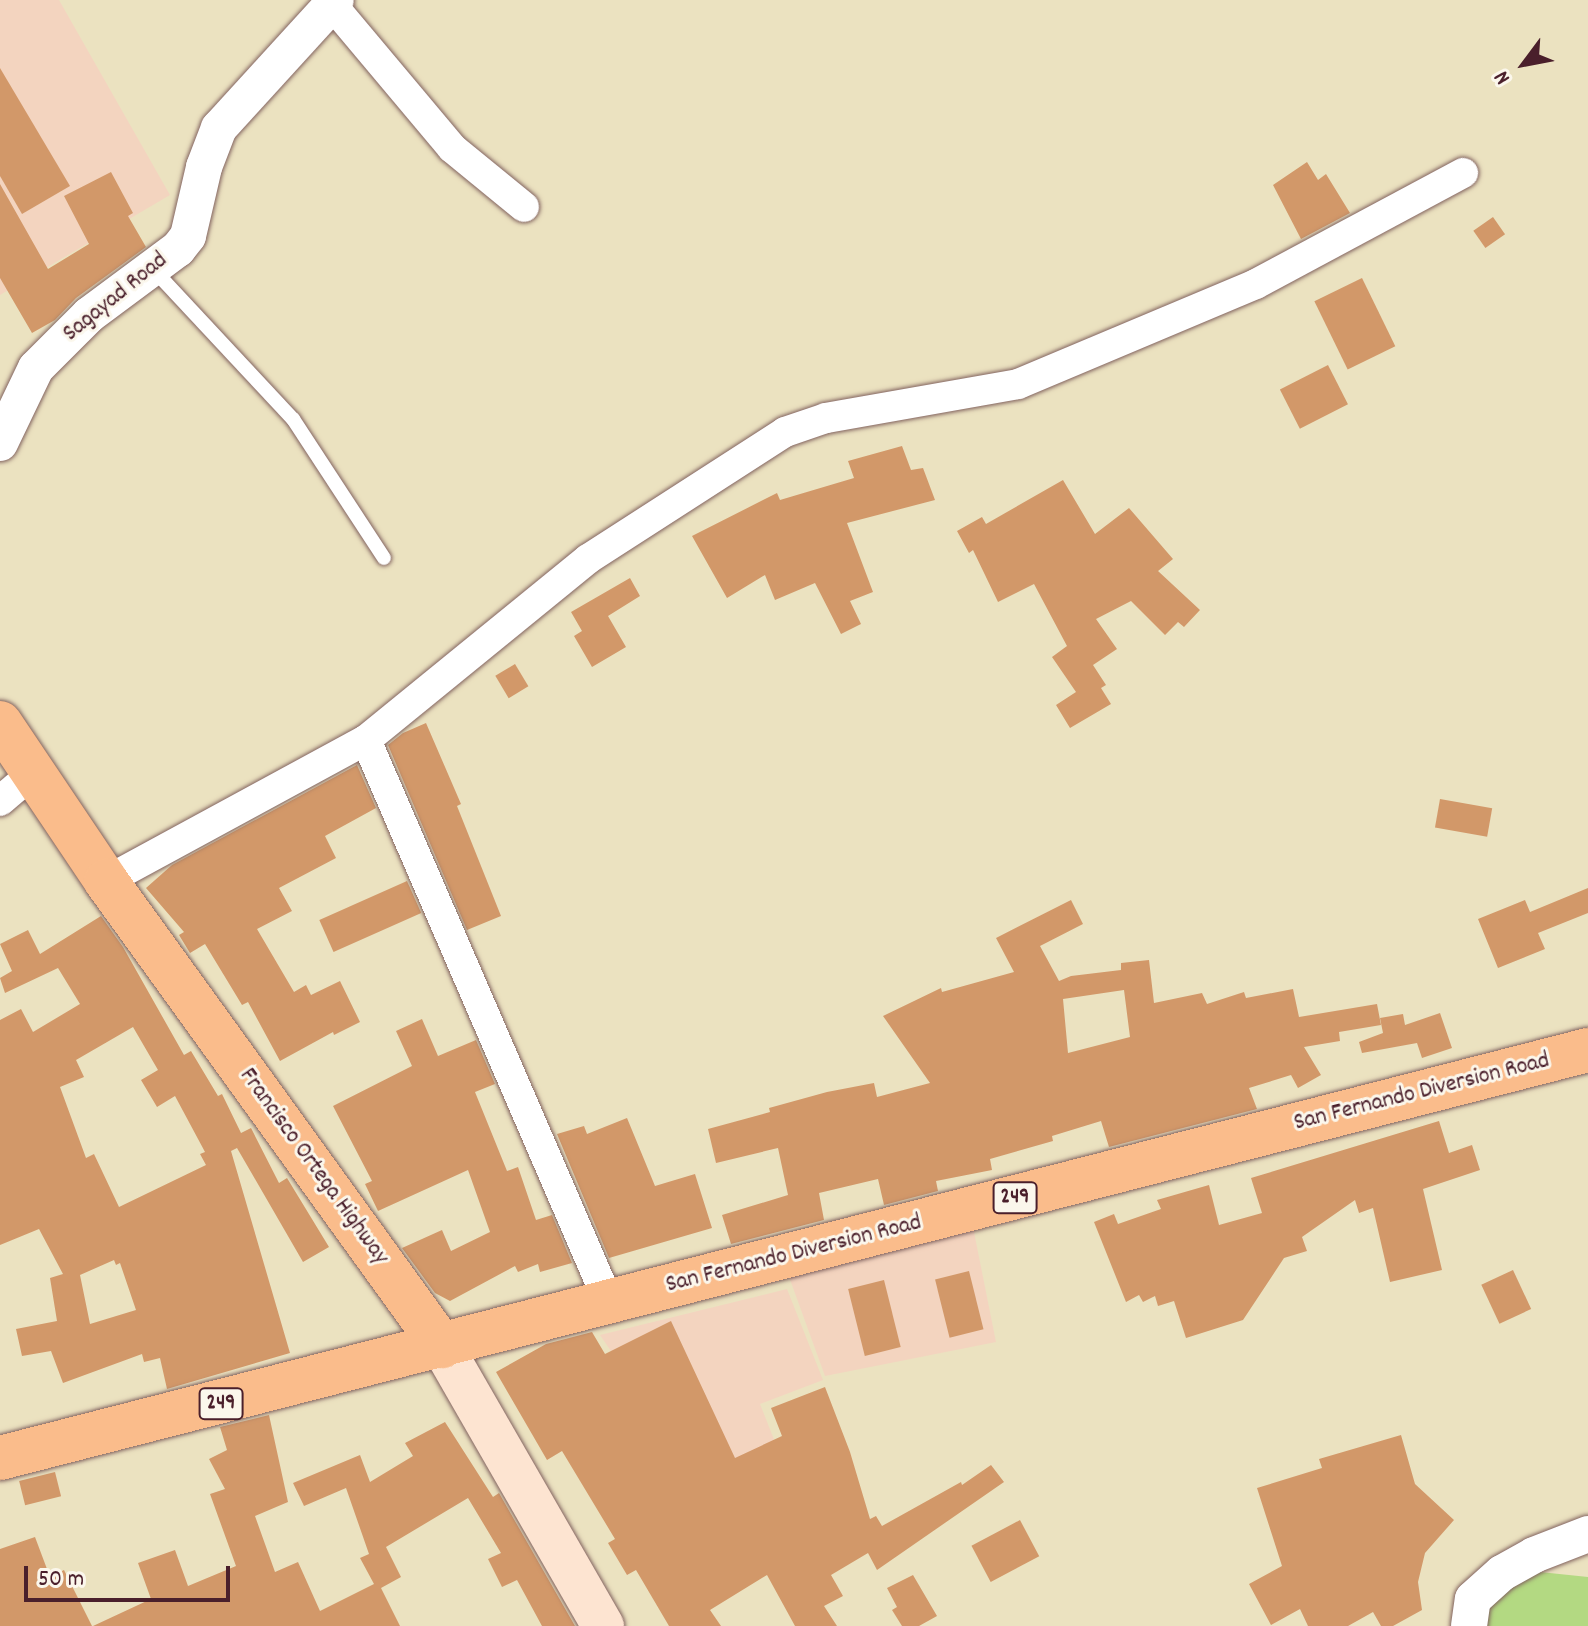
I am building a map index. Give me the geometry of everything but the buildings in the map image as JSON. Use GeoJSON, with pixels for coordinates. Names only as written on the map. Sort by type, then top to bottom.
{"type":"FeatureCollection","features":[{"type":"Feature","properties":{"kind":"main road","name":"Francisco Ortega Highway"},"geometry":{"type":"LineString","coordinates":[[0,723],[106,881],[442,1346],[603,1626]]}},
{"type":"Feature","properties":{"kind":"main road","name":"San Fernando Diversion Road"},"geometry":{"type":"LineString","coordinates":[[0,1458],[1588,1050]]}},
{"type":"Feature","properties":{"kind":"street"},"geometry":{"type":"LineString","coordinates":[[332,2],[452,148],[524,207]]}},
{"type":"Feature","properties":{"kind":"street","name":"Sagayad Road"},"geometry":{"type":"LineString","coordinates":[[0,443],[36,368],[89,315],[178,249],[188,236],[204,167],[219,128],[332,2]]}},
{"type":"Feature","properties":{"kind":"street"},"geometry":{"type":"LineString","coordinates":[[106,881],[366,740],[588,559],[785,432],[826,418],[1018,384],[1256,284],[1463,173]]}},
{"type":"Feature","properties":{"kind":"street"},"geometry":{"type":"LineString","coordinates":[[366,740],[609,1303]]}},
{"type":"Feature","properties":{"kind":"street"},"geometry":{"type":"LineString","coordinates":[[0,801],[34,772]]}},
{"type":"Feature","properties":{"kind":"street"},"geometry":{"type":"LineString","coordinates":[[1469,1626],[1473,1599],[1502,1573],[1534,1555],[1588,1534]]}},
{"type":"Feature","properties":{"kind":"lane"},"geometry":{"type":"LineString","coordinates":[[152,268],[293,419],[384,558]]}},
{"type":"Feature","properties":{"kind":"shaded area"},"geometry":{"type":"Polygon","coordinates":[[[0,0],[59,0],[170,195],[0,295],[0,0]]]}},
{"type":"Feature","properties":{"kind":"shaded area"},"geometry":{"type":"Polygon","coordinates":[[[973,1227],[996,1342],[825,1376],[788,1274],[973,1227]]]}},
{"type":"Feature","properties":{"kind":"shaded area"},"geometry":{"type":"Polygon","coordinates":[[[787,1289],[823,1380],[760,1404],[793,1488],[725,1496],[639,1392],[600,1335],[787,1289]]]}},
{"type":"Feature","properties":{"kind":"green space"},"geometry":{"type":"Polygon","coordinates":[[[1540,1572],[1588,1577],[1588,1626],[1484,1626],[1485,1605],[1499,1587],[1540,1572]]]}}]}
